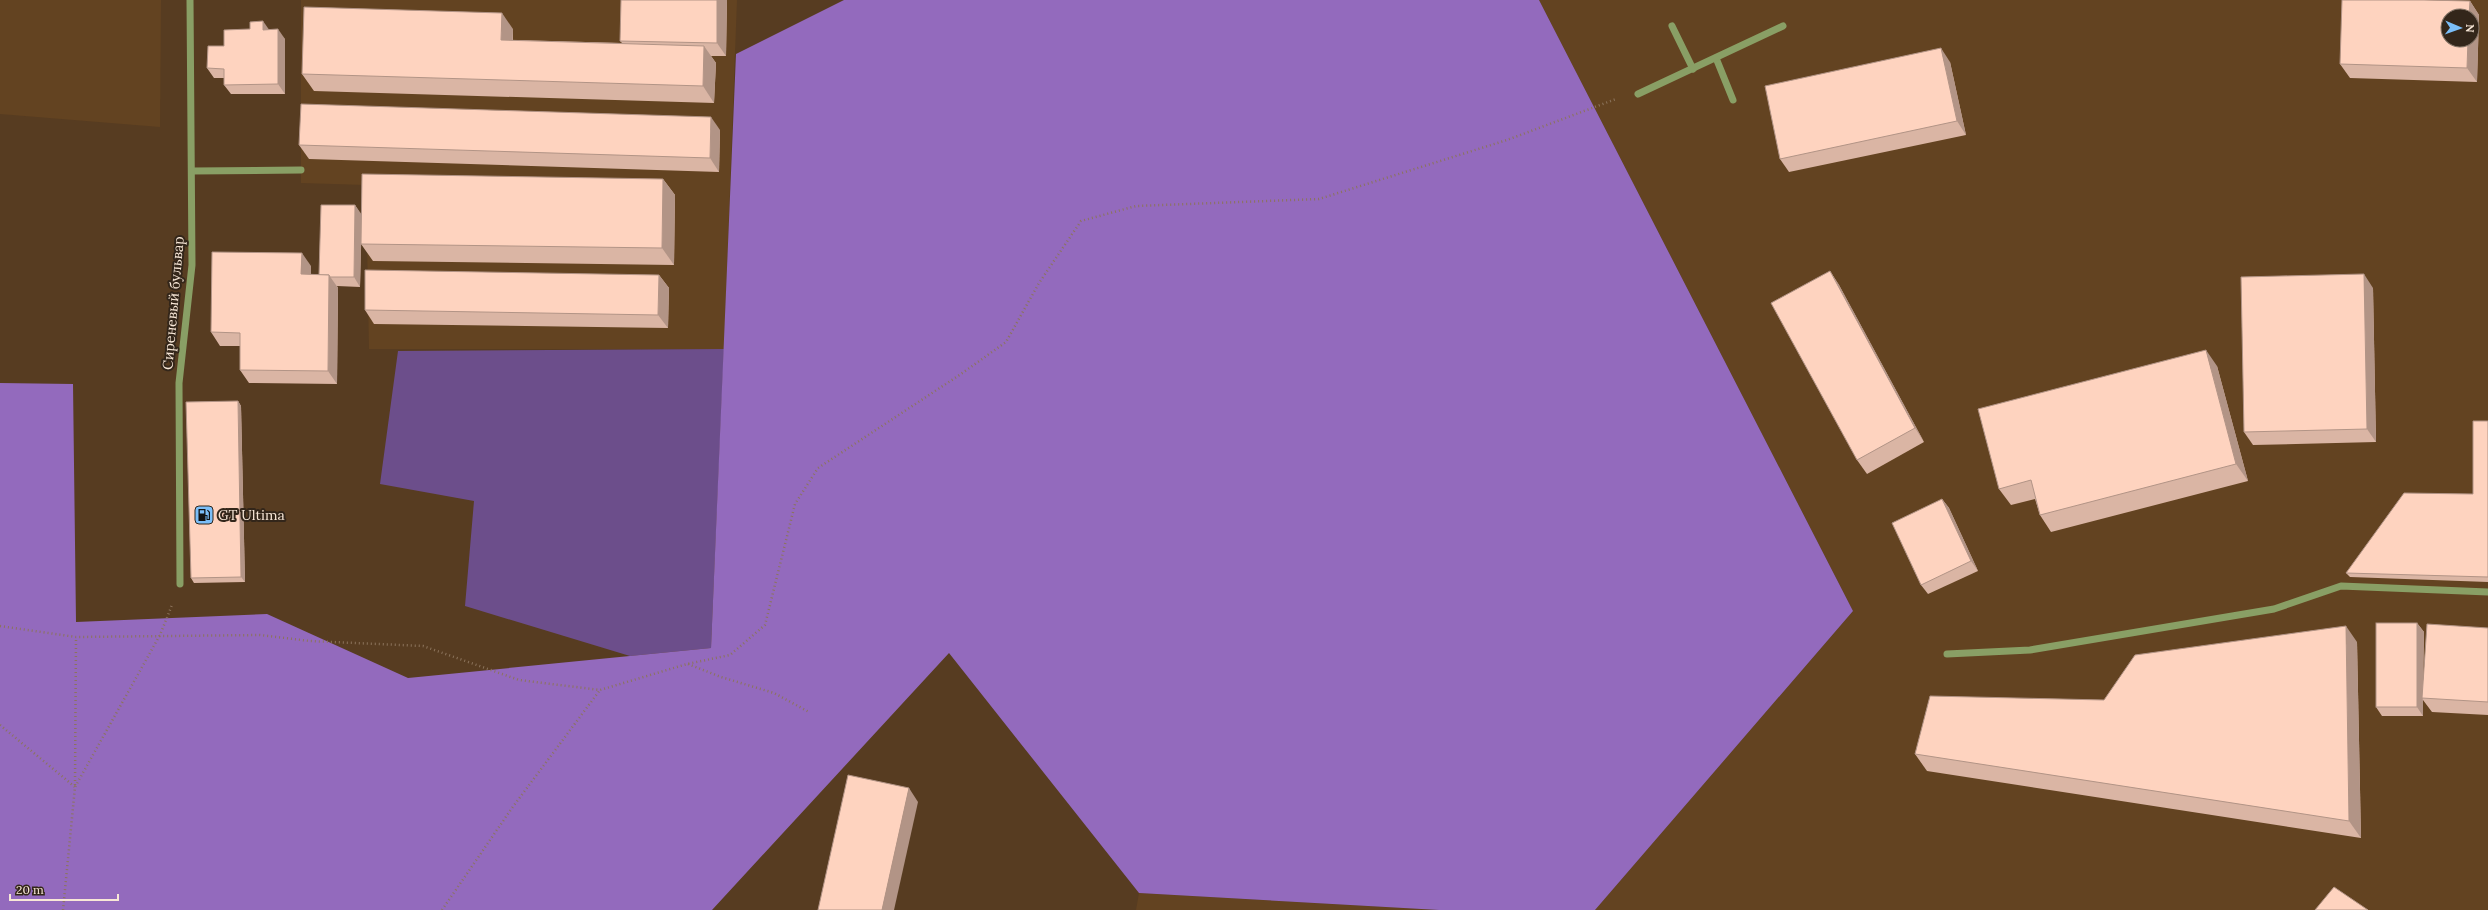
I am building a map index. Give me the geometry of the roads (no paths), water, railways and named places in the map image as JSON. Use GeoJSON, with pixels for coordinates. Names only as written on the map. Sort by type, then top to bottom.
{"type":"FeatureCollection","features":[{"type":"Feature","properties":{"kind":"lane","name":"Сиреневый бульвар"},"geometry":{"type":"LineString","coordinates":[[180,584],[179,383],[192,265],[190,0]]}},
{"type":"Feature","properties":{"kind":"lane"},"geometry":{"type":"LineString","coordinates":[[1672,26],[1693,69]]}},
{"type":"Feature","properties":{"kind":"lane"},"geometry":{"type":"LineString","coordinates":[[1638,94],[1783,26]]}},
{"type":"Feature","properties":{"kind":"lane"},"geometry":{"type":"LineString","coordinates":[[1716,58],[1734,100]]}},
{"type":"Feature","properties":{"kind":"lane"},"geometry":{"type":"LineString","coordinates":[[192,171],[301,170]]}},
{"type":"Feature","properties":{"kind":"lane"},"geometry":{"type":"LineString","coordinates":[[1947,654],[2030,650],[2274,609],[2341,586],[2488,592]]}},
{"type":"Feature","properties":{"kind":"place","name":"GT Ultima"},"geometry":{"type":"Point","coordinates":[204,515]}}]}
